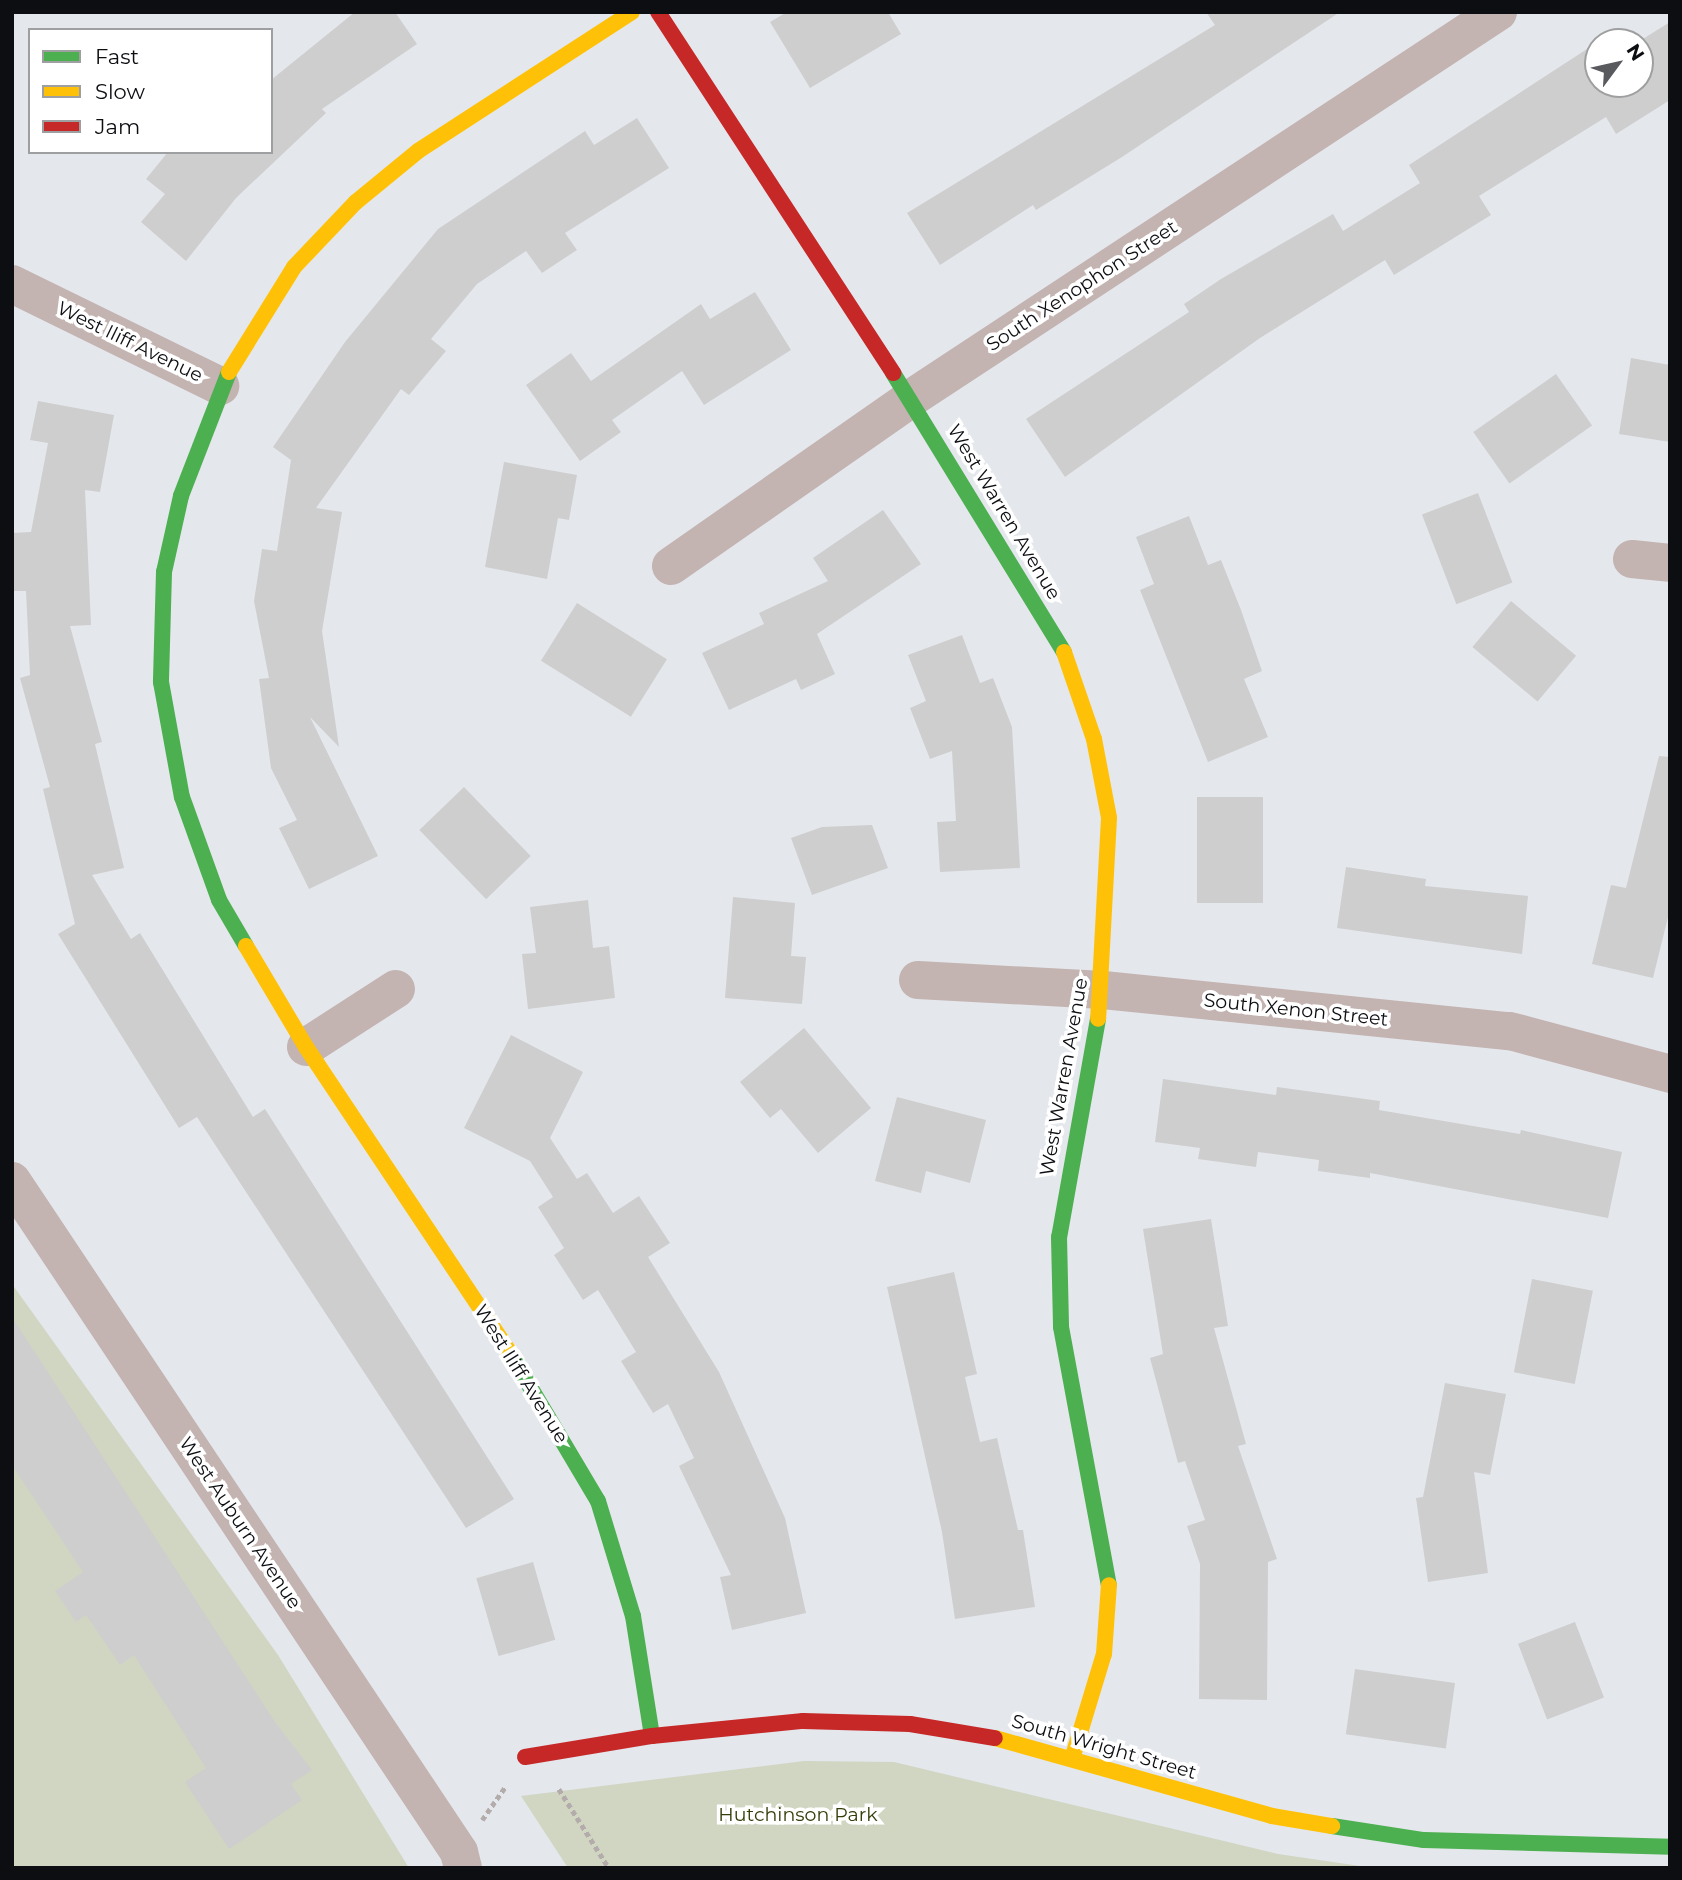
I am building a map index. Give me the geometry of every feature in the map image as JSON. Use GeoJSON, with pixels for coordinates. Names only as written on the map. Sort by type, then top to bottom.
{"type":"FeatureCollection","features":[{"type":"Feature","properties":{"kind":"street"},"geometry":{"type":"LineString","coordinates":[[220,386],[294,267],[356,202],[418,152],[632,12]]}},
{"type":"Feature","properties":{"kind":"street","name":"West Warren Avenue"},"geometry":{"type":"LineString","coordinates":[[658,12],[910,399],[1062,646],[1094,739],[1110,818],[1103,990],[1059,1237],[1061,1327],[1109,1584],[1104,1654],[1072,1759]]}},
{"type":"Feature","properties":{"kind":"street","name":"South Xenophon Street"},"geometry":{"type":"LineString","coordinates":[[671,566],[910,399],[1498,12]]}},
{"type":"Feature","properties":{"kind":"street","name":"West Iliff Avenue"},"geometry":{"type":"LineString","coordinates":[[12,284],[220,386],[181,496],[164,572],[161,682],[181,797],[219,900],[306,1047],[545,1406],[597,1501],[633,1616],[652,1736]]}},
{"type":"Feature","properties":{"kind":"street"},"geometry":{"type":"LineString","coordinates":[[1632,559],[1670,563]]}},
{"type":"Feature","properties":{"kind":"street","name":"South Xenon Street"},"geometry":{"type":"LineString","coordinates":[[918,980],[1103,990],[1510,1031],[1670,1074]]}},
{"type":"Feature","properties":{"kind":"street"},"geometry":{"type":"LineString","coordinates":[[306,1047],[396,989]]}},
{"type":"Feature","properties":{"kind":"street","name":"West Auburn Avenue"},"geometry":{"type":"LineString","coordinates":[[12,1181],[461,1860]]}},
{"type":"Feature","properties":{"kind":"street","name":"South Wright Street"},"geometry":{"type":"LineString","coordinates":[[532,1756],[652,1736],[803,1721],[910,1724],[997,1738],[1272,1816],[1424,1840],[1670,1847]]}},
{"type":"Feature","properties":{"kind":"path"},"geometry":{"type":"LineString","coordinates":[[461,1860],[532,1756],[609,1868]]}},
{"type":"Feature","properties":{"kind":"green space"},"geometry":{"type":"Polygon","coordinates":[[[12,1284],[278,1655],[409,1868],[12,1868],[12,1284]]]}},
{"type":"Feature","properties":{"kind":"green space","name":"Hutchinson Park"},"geometry":{"type":"Polygon","coordinates":[[[804,1761],[894,1762],[1278,1854],[1374,1868],[568,1868],[521,1796],[804,1761]]]}},
{"type":"Feature","properties":{"kind":"building"},"geometry":{"type":"Polygon","coordinates":[[[355,12],[395,12],[417,44],[322,109],[326,113],[236,198],[186,261],[141,222],[165,194],[146,179],[166,154],[273,154],[273,78],[355,12]]]}},
{"type":"Feature","properties":{"kind":"building"},"geometry":{"type":"Polygon","coordinates":[[[787,12],[888,12],[901,34],[810,88],[770,22],[787,12]]]}},
{"type":"Feature","properties":{"kind":"building"},"geometry":{"type":"Polygon","coordinates":[[[1206,12],[1340,12],[1122,157],[1036,210],[1033,205],[940,265],[907,213],[1215,25],[1206,12]]]}},
{"type":"Feature","properties":{"kind":"building"},"geometry":{"type":"Polygon","coordinates":[[[1670,22],[1670,100],[1616,134],[1606,117],[1479,196],[1491,215],[1394,275],[1385,260],[1260,338],[1065,477],[1026,419],[1189,312],[1184,304],[1221,279],[1333,214],[1343,231],[1420,183],[1409,165],[1584,51],[1584,98],[1654,98],[1654,32],[1670,22]]]}},
{"type":"Feature","properties":{"kind":"building"},"geometry":{"type":"Polygon","coordinates":[[[637,118],[669,168],[565,233],[577,250],[542,273],[526,251],[477,284],[431,339],[446,351],[409,395],[401,389],[316,508],[342,512],[322,631],[339,747],[310,717],[378,856],[309,889],[279,828],[297,820],[271,768],[259,679],[269,678],[254,601],[262,549],[277,551],[291,460],[273,447],[345,342],[438,229],[585,131],[594,145],[637,118]]]}},
{"type":"Feature","properties":{"kind":"building"},"geometry":{"type":"Polygon","coordinates":[[[755,292],[791,350],[704,405],[682,371],[612,420],[621,432],[580,461],[526,385],[571,353],[591,381],[701,304],[710,319],[755,292]]]}},
{"type":"Feature","properties":{"kind":"building"},"geometry":{"type":"Polygon","coordinates":[[[1631,358],[1670,365],[1670,442],[1619,434],[1631,358]]]}},
{"type":"Feature","properties":{"kind":"building"},"geometry":{"type":"Polygon","coordinates":[[[1556,374],[1592,426],[1509,484],[1473,432],[1556,374]]]}},
{"type":"Feature","properties":{"kind":"building"},"geometry":{"type":"Polygon","coordinates":[[[38,401],[114,415],[100,492],[85,490],[91,625],[70,626],[102,742],[95,744],[124,868],[92,875],[131,939],[140,933],[253,1117],[265,1109],[514,1499],[466,1528],[197,1117],[179,1128],[58,934],[75,924],[43,789],[50,787],[20,678],[30,675],[26,591],[12,591],[12,533],[31,532],[48,443],[30,440],[38,401]]]}},
{"type":"Feature","properties":{"kind":"building"},"geometry":{"type":"Polygon","coordinates":[[[504,462],[577,475],[569,520],[558,518],[547,579],[485,567],[504,462]]]}},
{"type":"Feature","properties":{"kind":"building"},"geometry":{"type":"Polygon","coordinates":[[[1478,493],[1512,583],[1456,604],[1422,515],[1478,493]]]}},
{"type":"Feature","properties":{"kind":"building"},"geometry":{"type":"Polygon","coordinates":[[[883,510],[921,564],[817,634],[835,674],[801,690],[796,679],[729,710],[702,653],[764,624],[759,613],[828,581],[813,558],[883,510]]]}},
{"type":"Feature","properties":{"kind":"building"},"geometry":{"type":"Polygon","coordinates":[[[1189,516],[1208,565],[1221,560],[1241,610],[1262,671],[1244,679],[1268,737],[1208,762],[1140,590],[1154,584],[1136,537],[1189,516]]]}},
{"type":"Feature","properties":{"kind":"building"},"geometry":{"type":"Polygon","coordinates":[[[1511,601],[1576,656],[1538,702],[1472,647],[1511,601]]]}},
{"type":"Feature","properties":{"kind":"building"},"geometry":{"type":"Polygon","coordinates":[[[577,603],[667,659],[631,717],[541,661],[577,603]]]}},
{"type":"Feature","properties":{"kind":"building"},"geometry":{"type":"Polygon","coordinates":[[[962,635],[980,683],[993,678],[1012,727],[1020,868],[940,872],[937,822],[956,821],[952,751],[930,759],[910,708],[926,701],[908,655],[962,635]]]}},
{"type":"Feature","properties":{"kind":"building"},"geometry":{"type":"Polygon","coordinates":[[[1659,756],[1670,757],[1670,909],[1653,978],[1592,964],[1611,885],[1626,888],[1659,756]]]}},
{"type":"Feature","properties":{"kind":"building"},"geometry":{"type":"Polygon","coordinates":[[[464,787],[531,856],[486,899],[419,830],[464,787]]]}},
{"type":"Feature","properties":{"kind":"building"},"geometry":{"type":"Polygon","coordinates":[[[1197,797],[1263,797],[1263,903],[1197,903],[1197,797]]]}},
{"type":"Feature","properties":{"kind":"building"},"geometry":{"type":"Polygon","coordinates":[[[872,825],[888,868],[812,895],[791,838],[822,827],[872,825]]]}},
{"type":"Feature","properties":{"kind":"building"},"geometry":{"type":"Polygon","coordinates":[[[1346,867],[1426,879],[1425,886],[1528,896],[1522,954],[1337,928],[1346,867]]]}},
{"type":"Feature","properties":{"kind":"building"},"geometry":{"type":"Polygon","coordinates":[[[733,897],[795,903],[791,956],[806,957],[802,1004],[725,998],[733,897]]]}},
{"type":"Feature","properties":{"kind":"building"},"geometry":{"type":"Polygon","coordinates":[[[588,900],[593,948],[609,946],[615,998],[528,1009],[522,954],[536,953],[530,907],[588,900]]]}},
{"type":"Feature","properties":{"kind":"building"},"geometry":{"type":"Polygon","coordinates":[[[804,1028],[871,1108],[818,1153],[781,1109],[770,1118],[740,1082],[804,1028]]]}},
{"type":"Feature","properties":{"kind":"building"},"geometry":{"type":"Polygon","coordinates":[[[511,1035],[583,1072],[550,1138],[577,1179],[587,1173],[613,1213],[639,1196],[670,1243],[648,1257],[719,1372],[785,1518],[806,1613],[732,1630],[720,1577],[731,1575],[679,1466],[694,1458],[668,1404],[653,1413],[621,1361],[636,1352],[598,1290],[583,1300],[554,1255],[564,1248],[538,1207],[553,1197],[530,1161],[464,1128],[511,1035]]]}},
{"type":"Feature","properties":{"kind":"building"},"geometry":{"type":"Polygon","coordinates":[[[1163,1079],[1276,1095],[1277,1087],[1380,1101],[1379,1110],[1520,1134],[1521,1130],[1622,1152],[1608,1218],[1370,1173],[1370,1178],[1318,1171],[1319,1160],[1258,1152],[1256,1167],[1198,1159],[1200,1148],[1155,1142],[1163,1079]]]}},
{"type":"Feature","properties":{"kind":"building"},"geometry":{"type":"Polygon","coordinates":[[[897,1097],[986,1120],[970,1183],[926,1171],[921,1193],[875,1181],[897,1097]]]}},
{"type":"Feature","properties":{"kind":"building"},"geometry":{"type":"Polygon","coordinates":[[[1211,1219],[1228,1326],[1214,1328],[1246,1444],[1238,1446],[1277,1559],[1268,1562],[1267,1700],[1199,1699],[1200,1564],[1187,1526],[1205,1520],[1185,1461],[1178,1463],[1150,1358],[1163,1354],[1143,1229],[1211,1219]]]}},
{"type":"Feature","properties":{"kind":"building"},"geometry":{"type":"Polygon","coordinates":[[[954,1272],[977,1374],[965,1377],[980,1442],[997,1438],[1018,1530],[1023,1530],[1035,1607],[955,1619],[942,1532],[887,1287],[954,1272]]]}},
{"type":"Feature","properties":{"kind":"building"},"geometry":{"type":"Polygon","coordinates":[[[1532,1279],[1593,1291],[1575,1384],[1514,1372],[1532,1279]]]}},
{"type":"Feature","properties":{"kind":"building"},"geometry":{"type":"Polygon","coordinates":[[[12,1317],[275,1722],[312,1770],[291,1784],[302,1800],[229,1849],[185,1782],[206,1768],[134,1655],[120,1665],[86,1615],[76,1622],[55,1591],[83,1572],[12,1465],[12,1317]]]}},
{"type":"Feature","properties":{"kind":"building"},"geometry":{"type":"Polygon","coordinates":[[[1445,1383],[1506,1394],[1490,1475],[1474,1472],[1488,1573],[1428,1582],[1416,1498],[1423,1497],[1445,1383]]]}},
{"type":"Feature","properties":{"kind":"building"},"geometry":{"type":"Polygon","coordinates":[[[533,1562],[555,1640],[499,1656],[476,1578],[533,1562]]]}},
{"type":"Feature","properties":{"kind":"building"},"geometry":{"type":"Polygon","coordinates":[[[1575,1622],[1604,1698],[1547,1719],[1518,1644],[1575,1622]]]}},
{"type":"Feature","properties":{"kind":"building"},"geometry":{"type":"Polygon","coordinates":[[[1355,1669],[1455,1683],[1446,1748],[1346,1734],[1355,1669]]]}},
{"type":"Feature","properties":{"kind":"traffic: fast"},"geometry":{"type":"LineString","coordinates":[[229,372],[181,496],[164,572],[161,682],[182,797],[219,900],[246,946]]}},
{"type":"Feature","properties":{"kind":"traffic: fast"},"geometry":{"type":"LineString","coordinates":[[893,373],[1064,652]]}},
{"type":"Feature","properties":{"kind":"traffic: fast"},"geometry":{"type":"LineString","coordinates":[[1098,1019],[1059,1237],[1061,1327],[1109,1585]]}},
{"type":"Feature","properties":{"kind":"traffic: fast"},"geometry":{"type":"LineString","coordinates":[[510,1353],[598,1501],[633,1616],[652,1736]]}},
{"type":"Feature","properties":{"kind":"traffic: fast"},"geometry":{"type":"LineString","coordinates":[[1332,1826],[1424,1840],[1670,1847]]}},
{"type":"Feature","properties":{"kind":"traffic: slow"},"geometry":{"type":"LineString","coordinates":[[229,372],[294,267],[356,202],[418,151],[632,12]]}},
{"type":"Feature","properties":{"kind":"traffic: slow"},"geometry":{"type":"LineString","coordinates":[[1064,652],[1094,739],[1109,818],[1098,1019]]}},
{"type":"Feature","properties":{"kind":"traffic: slow"},"geometry":{"type":"LineString","coordinates":[[246,946],[306,1047],[510,1353]]}},
{"type":"Feature","properties":{"kind":"traffic: slow"},"geometry":{"type":"LineString","coordinates":[[1072,1759],[1104,1654],[1109,1585]]}},
{"type":"Feature","properties":{"kind":"traffic: slow"},"geometry":{"type":"LineString","coordinates":[[995,1738],[1272,1816],[1332,1826]]}},
{"type":"Feature","properties":{"kind":"traffic: jam"},"geometry":{"type":"LineString","coordinates":[[658,12],[893,373]]}},
{"type":"Feature","properties":{"kind":"traffic: jam"},"geometry":{"type":"LineString","coordinates":[[525,1757],[652,1736],[803,1721],[910,1724],[995,1738]]}}]}
